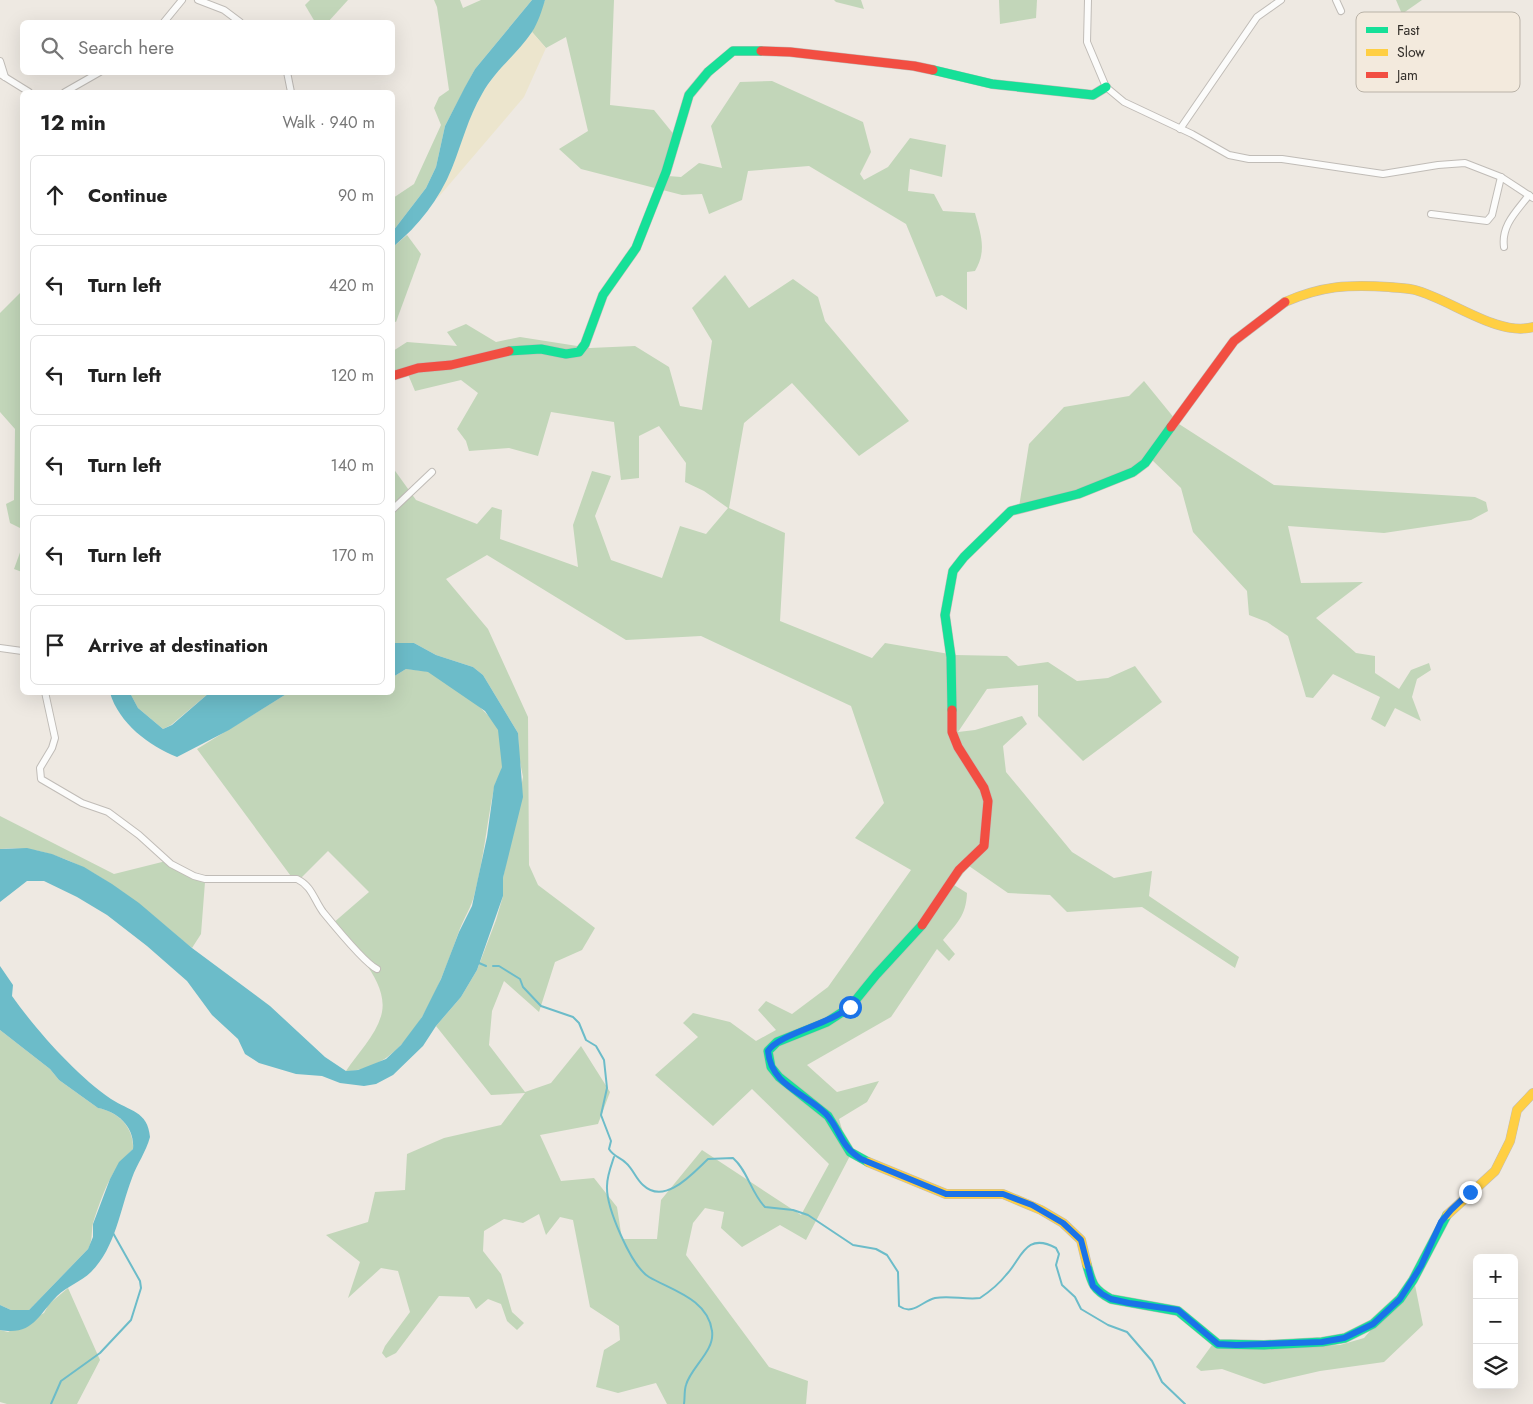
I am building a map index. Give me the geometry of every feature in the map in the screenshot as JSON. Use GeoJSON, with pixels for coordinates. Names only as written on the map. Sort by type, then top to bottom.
{"type":"FeatureCollection","features":[{"type":"Feature","properties":{"kind":"street"},"geometry":{"type":"LineString","coordinates":[[166,20],[182,0]]}},
{"type":"Feature","properties":{"kind":"street"},"geometry":{"type":"LineString","coordinates":[[198,0],[224,10],[237,20]]}},
{"type":"Feature","properties":{"kind":"street"},"geometry":{"type":"LineString","coordinates":[[1088,0],[1087,42],[1106,87],[1124,102],[1229,155],[1240,158],[1282,159],[1383,174],[1458,163],[1477,166],[1501,177],[1531,196],[1508,222],[1503,238],[1504,247]]}},
{"type":"Feature","properties":{"kind":"street"},"geometry":{"type":"LineString","coordinates":[[1180,129],[1257,17],[1281,0]]}},
{"type":"Feature","properties":{"kind":"street"},"geometry":{"type":"LineString","coordinates":[[1336,0],[1341,11]]}},
{"type":"Feature","properties":{"kind":"street"},"geometry":{"type":"LineString","coordinates":[[395,375],[418,368],[451,365],[499,352],[541,349],[566,354],[579,352],[585,344],[603,295],[636,248],[666,172],[689,95],[708,72],[733,51],[790,52],[914,66],[992,84],[1093,95],[1106,87]]}},
{"type":"Feature","properties":{"kind":"street"},"geometry":{"type":"LineString","coordinates":[[0,62],[2,75],[27,90]]}},
{"type":"Feature","properties":{"kind":"street"},"geometry":{"type":"LineString","coordinates":[[68,90],[95,75]]}},
{"type":"Feature","properties":{"kind":"street"},"geometry":{"type":"LineString","coordinates":[[288,75],[291,90]]}},
{"type":"Feature","properties":{"kind":"street"},"geometry":{"type":"LineString","coordinates":[[1431,214],[1487,221],[1492,215],[1501,177]]}},
{"type":"Feature","properties":{"kind":"street"},"geometry":{"type":"LineString","coordinates":[[1533,327],[1522,330],[1498,324],[1415,290],[1364,285],[1341,285],[1304,293],[1291,298],[1272,310],[1234,341],[1145,463],[1133,472],[1078,494],[1021,507],[1006,514],[953,570],[946,595],[945,614],[951,657],[952,732],[958,747],[984,788],[988,801],[984,846],[959,870],[930,918],[909,943],[876,975],[850,1007],[828,1022],[777,1042],[768,1051],[772,1066],[779,1077],[828,1116],[841,1141],[850,1152],[861,1159],[946,1194],[1003,1194],[1032,1205],[1063,1223],[1081,1240],[1093,1286],[1102,1294],[1111,1299],[1129,1303],[1178,1310],[1218,1344],[1236,1345],[1322,1342],[1344,1338],[1373,1324],[1400,1299],[1413,1280],[1441,1222],[1451,1210],[1495,1171],[1510,1141],[1518,1110],[1533,1093]]}},
{"type":"Feature","properties":{"kind":"street"},"geometry":{"type":"LineString","coordinates":[[395,507],[432,472]]}},
{"type":"Feature","properties":{"kind":"street"},"geometry":{"type":"LineString","coordinates":[[0,648],[20,651]]}},
{"type":"Feature","properties":{"kind":"street"},"geometry":{"type":"LineString","coordinates":[[46,695],[56,738],[40,768],[41,779],[82,803],[108,812],[150,844],[171,864],[194,876],[205,878],[252,877],[297,879],[302,881],[311,890],[322,911],[377,969]]}},
{"type":"Feature","properties":{"kind":"green space"},"geometry":{"type":"Polygon","coordinates":[[[310,0],[348,0],[330,20],[314,20],[305,5],[310,0]]]}},
{"type":"Feature","properties":{"kind":"green space"},"geometry":{"type":"Polygon","coordinates":[[[434,0],[460,0],[463,8],[481,0],[532,0],[475,69],[445,126],[436,167],[426,188],[395,228],[395,197],[414,184],[441,125],[434,108],[439,97],[449,90],[437,7],[434,0]]]}},
{"type":"Feature","properties":{"kind":"green space"},"geometry":{"type":"Polygon","coordinates":[[[545,0],[614,0],[610,105],[654,110],[680,142],[668,176],[681,177],[699,163],[722,168],[711,126],[740,82],[772,81],[863,122],[871,152],[860,174],[864,180],[888,167],[910,138],[946,145],[942,177],[910,169],[908,191],[934,194],[943,211],[975,213],[981,236],[982,250],[979,264],[975,271],[967,272],[967,310],[942,295],[936,297],[906,224],[809,166],[748,171],[742,200],[709,214],[702,194],[682,195],[581,169],[559,149],[588,131],[566,37],[546,48],[532,32],[545,0]]]}},
{"type":"Feature","properties":{"kind":"green space"},"geometry":{"type":"Polygon","coordinates":[[[834,0],[861,0],[864,9],[836,2],[834,0]]]}},
{"type":"Feature","properties":{"kind":"green space"},"geometry":{"type":"Polygon","coordinates":[[[999,0],[1037,0],[1036,18],[1000,24],[999,0]]]}},
{"type":"Feature","properties":{"kind":"green space"},"geometry":{"type":"Polygon","coordinates":[[[1396,0],[1422,0],[1405,12],[1401,12],[1396,0]]]}},
{"type":"Feature","properties":{"kind":"green space"},"geometry":{"type":"Polygon","coordinates":[[[407,235],[421,254],[396,322],[395,322],[395,245],[407,235]]]}},
{"type":"Feature","properties":{"kind":"green space"},"geometry":{"type":"Polygon","coordinates":[[[725,275],[749,308],[793,279],[818,297],[825,321],[909,421],[859,456],[792,383],[744,423],[729,508],[785,533],[780,621],[872,658],[885,643],[955,655],[1007,656],[1018,666],[1048,662],[1077,681],[1108,678],[1135,666],[1162,702],[1083,761],[1038,716],[1038,685],[987,689],[958,732],[975,730],[1022,716],[1027,724],[1003,746],[1006,772],[1072,852],[1114,878],[1152,871],[1149,896],[1239,957],[1235,968],[1142,907],[1067,912],[1050,895],[1008,893],[969,866],[954,885],[967,893],[965,908],[960,919],[943,940],[955,954],[949,961],[937,949],[891,1017],[807,1065],[837,1092],[879,1081],[867,1102],[839,1119],[846,1143],[852,1152],[806,1240],[780,1225],[742,1247],[721,1228],[724,1212],[705,1208],[693,1223],[686,1255],[769,1367],[808,1381],[806,1404],[667,1404],[656,1383],[618,1393],[596,1387],[604,1350],[620,1340],[619,1326],[590,1307],[573,1220],[560,1217],[546,1235],[539,1214],[523,1223],[504,1219],[484,1231],[483,1251],[501,1274],[512,1312],[524,1323],[517,1330],[507,1321],[501,1304],[488,1299],[476,1309],[469,1297],[439,1296],[396,1353],[386,1358],[382,1353],[385,1346],[410,1312],[398,1271],[381,1268],[348,1298],[360,1262],[326,1235],[368,1222],[375,1192],[405,1190],[407,1154],[444,1138],[501,1125],[525,1093],[491,1095],[436,1026],[461,997],[477,970],[496,920],[503,896],[503,878],[523,777],[519,757],[518,733],[483,675],[473,667],[436,655],[414,643],[395,643],[395,471],[416,500],[477,524],[492,507],[502,510],[500,539],[578,567],[573,525],[592,471],[611,476],[595,516],[611,560],[662,578],[680,526],[706,534],[728,508],[704,491],[685,482],[686,463],[659,426],[639,436],[639,478],[621,480],[614,422],[551,412],[538,456],[509,448],[469,451],[466,441],[457,429],[478,393],[461,380],[415,391],[407,372],[397,375],[395,380],[395,350],[407,342],[457,346],[447,332],[466,324],[496,342],[520,337],[590,348],[635,346],[669,367],[680,406],[702,410],[712,341],[692,308],[725,275]],[[487,555],[446,579],[488,629],[528,717],[529,865],[538,885],[595,928],[582,950],[555,962],[539,1012],[504,981],[492,1011],[489,1045],[525,1092],[551,1083],[581,1046],[610,1092],[598,1124],[540,1135],[561,1181],[594,1178],[617,1207],[622,1239],[657,1239],[661,1200],[702,1150],[801,1215],[829,1164],[752,1089],[713,1126],[655,1075],[698,1037],[683,1023],[693,1013],[730,1022],[756,1041],[776,1030],[758,1010],[766,1001],[792,1014],[828,987],[911,870],[855,838],[884,803],[851,706],[701,636],[626,640],[487,555]]]}},
{"type":"Feature","properties":{"kind":"green space"},"geometry":{"type":"Polygon","coordinates":[[[20,293],[20,528],[10,523],[6,504],[14,500],[15,429],[0,412],[0,313],[20,293]]]}},
{"type":"Feature","properties":{"kind":"green space"},"geometry":{"type":"Polygon","coordinates":[[[1144,381],[1179,424],[1274,485],[1475,497],[1486,502],[1488,511],[1471,520],[1384,533],[1288,526],[1301,583],[1363,582],[1316,618],[1356,653],[1375,656],[1375,673],[1399,689],[1411,670],[1429,663],[1431,670],[1417,679],[1412,697],[1421,721],[1395,708],[1385,727],[1371,719],[1380,697],[1333,674],[1313,698],[1306,697],[1288,636],[1267,622],[1249,615],[1247,591],[1193,532],[1181,488],[1151,459],[1076,496],[1019,507],[1029,444],[1064,407],[1129,396],[1144,381]]]}},
{"type":"Feature","properties":{"kind":"green space"},"geometry":{"type":"Polygon","coordinates":[[[20,552],[20,571],[14,569],[20,552]]]}},
{"type":"Feature","properties":{"kind":"green space"},"geometry":{"type":"Polygon","coordinates":[[[406,669],[426,671],[467,696],[486,713],[500,733],[503,748],[502,767],[494,788],[474,897],[432,999],[420,1021],[405,1040],[388,1056],[369,1067],[346,1071],[376,1028],[382,1012],[382,1000],[374,976],[332,924],[369,892],[328,851],[296,883],[197,749],[285,695],[395,695],[395,676],[406,669]]]}},
{"type":"Feature","properties":{"kind":"green space"},"geometry":{"type":"Polygon","coordinates":[[[131,695],[207,695],[171,725],[163,729],[138,708],[131,695]]]}},
{"type":"Feature","properties":{"kind":"green space"},"geometry":{"type":"Polygon","coordinates":[[[0,816],[114,874],[166,861],[205,882],[201,934],[192,948],[128,896],[104,879],[79,865],[53,855],[27,849],[0,849],[0,816]]]}},
{"type":"Feature","properties":{"kind":"green space"},"geometry":{"type":"Polygon","coordinates":[[[0,1030],[50,1069],[59,1080],[98,1108],[119,1117],[128,1128],[133,1141],[133,1149],[113,1174],[104,1193],[93,1223],[90,1246],[29,1310],[11,1310],[0,1305],[0,1030]]]}},
{"type":"Feature","properties":{"kind":"green space"},"geometry":{"type":"Polygon","coordinates":[[[1414,1280],[1423,1325],[1384,1362],[1320,1371],[1264,1384],[1222,1369],[1201,1371],[1196,1367],[1212,1345],[1227,1349],[1340,1345],[1364,1338],[1414,1280]]]}},
{"type":"Feature","properties":{"kind":"green space"},"geometry":{"type":"Polygon","coordinates":[[[68,1288],[100,1360],[77,1404],[7,1404],[0,1402],[0,1330],[8,1332],[44,1313],[49,1304],[68,1288]]]}},
{"type":"Feature","properties":{"kind":"sand"},"geometry":{"type":"Polygon","coordinates":[[[532,32],[546,48],[524,97],[436,200],[452,168],[465,128],[482,93],[506,60],[532,32]]]}},
{"type":"Feature","properties":{"kind":"water"},"geometry":{"type":"Polygon","coordinates":[[[532,0],[545,0],[534,28],[526,40],[493,77],[477,103],[441,191],[420,221],[395,245],[395,228],[426,188],[436,167],[445,126],[475,69],[532,0]]]}},
{"type":"Feature","properties":{"kind":"water"},"geometry":{"type":"Polygon","coordinates":[[[395,643],[414,643],[436,655],[473,667],[483,675],[518,733],[523,797],[503,878],[503,896],[477,970],[461,997],[436,1026],[423,1046],[393,1075],[376,1084],[364,1086],[340,1083],[322,1076],[296,1074],[259,1063],[245,1054],[238,1039],[212,1015],[187,981],[147,946],[107,915],[77,897],[44,881],[27,881],[0,902],[0,849],[27,848],[52,854],[84,867],[139,903],[192,948],[270,1006],[325,1057],[346,1071],[358,1070],[386,1059],[401,1045],[422,1017],[441,979],[459,932],[472,906],[487,837],[494,786],[502,767],[498,730],[485,711],[428,672],[406,669],[395,676],[395,643]]]}},
{"type":"Feature","properties":{"kind":"water"},"geometry":{"type":"Polygon","coordinates":[[[111,695],[131,695],[138,708],[163,729],[172,725],[207,695],[285,695],[229,730],[177,757],[156,747],[136,732],[114,704],[111,695]]]}},
{"type":"Feature","properties":{"kind":"water"},"geometry":{"type":"Polygon","coordinates":[[[0,966],[13,985],[12,996],[45,1037],[71,1065],[98,1089],[142,1117],[146,1122],[150,1137],[132,1178],[112,1239],[99,1262],[91,1272],[57,1296],[28,1327],[11,1331],[0,1330],[0,1305],[11,1310],[29,1310],[88,1249],[93,1237],[93,1224],[110,1179],[119,1162],[133,1149],[133,1141],[128,1128],[119,1117],[98,1108],[59,1080],[50,1069],[0,1030],[0,966]]]}},
{"type":"Feature","properties":{"kind":"waterway"},"geometry":{"type":"LineString","coordinates":[[479,963],[486,966]]}},
{"type":"Feature","properties":{"kind":"waterway"},"geometry":{"type":"LineString","coordinates":[[493,966],[499,966],[520,979],[523,987],[541,1006],[573,1017],[579,1023],[586,1040],[596,1046],[604,1060],[607,1088],[601,1115],[611,1141],[609,1149],[628,1165],[643,1185],[651,1190],[660,1192],[669,1190],[687,1179],[708,1159],[733,1158],[742,1169],[765,1207],[793,1210],[808,1215],[853,1245],[876,1249],[887,1255],[898,1272],[899,1306],[904,1309],[913,1309],[935,1298],[980,1298],[994,1288],[1011,1269],[1020,1255],[1031,1245],[1037,1243],[1046,1244],[1056,1248],[1059,1254],[1056,1265],[1062,1285],[1075,1297],[1081,1309],[1108,1325],[1127,1332],[1152,1361],[1162,1382],[1185,1404]]}},
{"type":"Feature","properties":{"kind":"waterway"},"geometry":{"type":"LineString","coordinates":[[614,1157],[609,1171],[608,1195],[615,1221],[628,1249],[642,1271],[649,1277],[678,1291],[696,1303],[709,1320],[712,1331],[710,1345],[685,1387],[684,1404]]}},
{"type":"Feature","properties":{"kind":"waterway"},"geometry":{"type":"LineString","coordinates":[[51,1404],[61,1381],[100,1353],[131,1320],[141,1288],[140,1281],[113,1233]]}},
{"type":"Feature","properties":{"kind":"traffic: fast"},"geometry":{"type":"LineString","coordinates":[[509,351],[541,349],[566,354],[579,352],[585,344],[603,295],[636,248],[666,172],[689,95],[708,72],[733,51],[761,51]]}},
{"type":"Feature","properties":{"kind":"traffic: fast"},"geometry":{"type":"LineString","coordinates":[[933,70],[992,84],[1093,95],[1106,87]]}},
{"type":"Feature","properties":{"kind":"traffic: fast"},"geometry":{"type":"LineString","coordinates":[[952,710],[951,657],[945,615],[953,571],[964,557],[1011,511],[1078,494],[1133,472],[1145,463],[1171,427]]}},
{"type":"Feature","properties":{"kind":"traffic: fast"},"geometry":{"type":"LineString","coordinates":[[868,1162],[850,1152],[828,1116],[779,1077],[771,1067],[768,1051],[777,1042],[827,1022],[850,1007],[876,975],[922,925]]}},
{"type":"Feature","properties":{"kind":"traffic: fast"},"geometry":{"type":"LineString","coordinates":[[1087,1265],[1094,1285],[1100,1292],[1111,1299],[1178,1311],[1218,1344],[1264,1345],[1322,1342],[1345,1338],[1373,1324],[1400,1299],[1413,1280],[1447,1215]]}},
{"type":"Feature","properties":{"kind":"traffic: slow"},"geometry":{"type":"LineString","coordinates":[[1285,302],[1311,292],[1336,287],[1375,286],[1405,288],[1429,295],[1474,316],[1505,327],[1519,329],[1533,327]]}},
{"type":"Feature","properties":{"kind":"traffic: slow"},"geometry":{"type":"LineString","coordinates":[[1447,1215],[1495,1171],[1510,1141],[1517,1110],[1533,1093]]}},
{"type":"Feature","properties":{"kind":"traffic: slow"},"geometry":{"type":"LineString","coordinates":[[868,1162],[946,1194],[1003,1194],[1041,1210],[1063,1223],[1081,1240],[1087,1265]]}},
{"type":"Feature","properties":{"kind":"traffic: jam"},"geometry":{"type":"LineString","coordinates":[[761,51],[790,52],[914,66],[933,70]]}},
{"type":"Feature","properties":{"kind":"traffic: jam"},"geometry":{"type":"LineString","coordinates":[[1171,427],[1234,341],[1285,302]]}},
{"type":"Feature","properties":{"kind":"traffic: jam"},"geometry":{"type":"LineString","coordinates":[[395,375],[418,368],[451,365],[509,351]]}},
{"type":"Feature","properties":{"kind":"traffic: jam"},"geometry":{"type":"LineString","coordinates":[[922,925],[959,870],[984,846],[988,801],[984,788],[958,747],[952,732],[952,710]]}},
{"type":"Feature","properties":{"kind":"route"},"geometry":{"type":"LineString","coordinates":[[850,1007],[841,1015],[828,1022],[777,1042],[768,1051],[772,1066],[779,1077],[798,1095],[828,1116],[841,1141],[850,1152],[861,1159],[892,1170],[909,1180],[936,1191],[946,1194],[1003,1194],[1017,1198],[1041,1210],[1063,1223],[1081,1240],[1093,1286],[1102,1294],[1111,1299],[1129,1303],[1178,1310],[1218,1344],[1281,1345],[1322,1342],[1344,1338],[1373,1324],[1400,1299],[1421,1266],[1441,1222],[1470,1192]]}}]}
